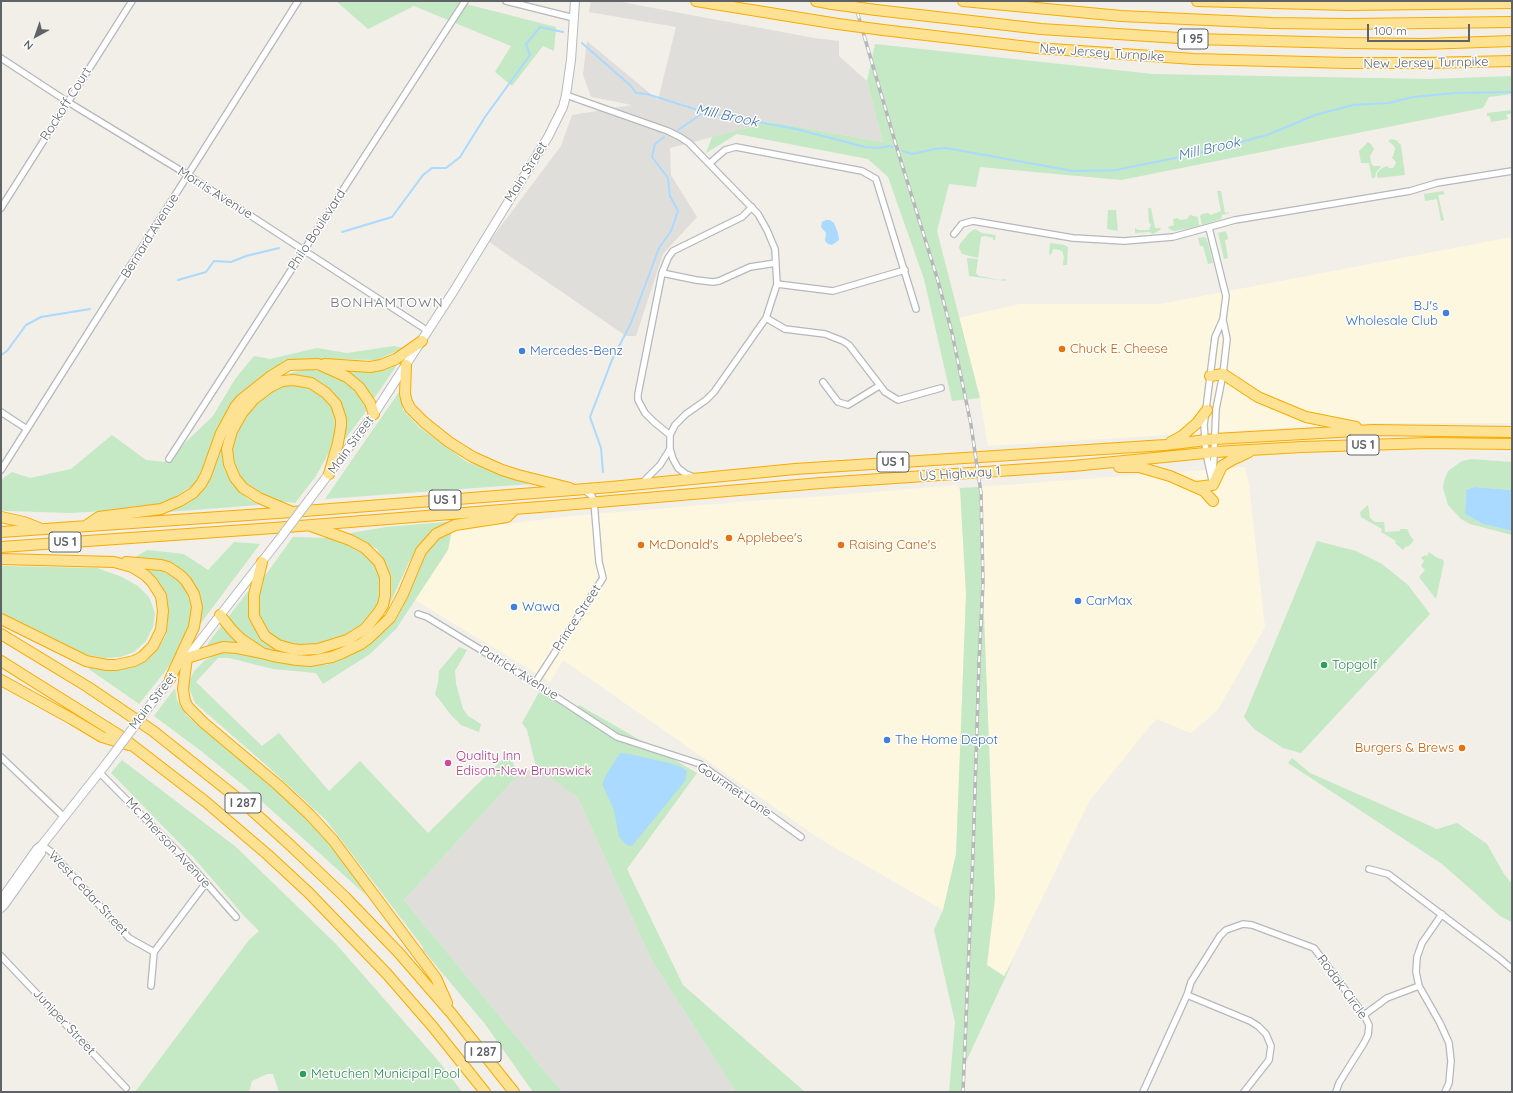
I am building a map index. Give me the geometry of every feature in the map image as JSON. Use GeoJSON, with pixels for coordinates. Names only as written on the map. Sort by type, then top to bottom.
{"type":"FeatureCollection","features":[{"type":"Feature","properties":{"kind":"highway","name":"New Jersey Turnpike"},"geometry":{"type":"LineString","coordinates":[[696,1],[838,24],[1037,48],[1194,59],[1347,64],[1424,64],[1512,61]]}},
{"type":"Feature","properties":{"kind":"highway","name":"New Jersey Turnpike"},"geometry":{"type":"LineString","coordinates":[[816,1],[876,10],[1041,28],[1194,39],[1354,44],[1512,41]]}},
{"type":"Feature","properties":{"kind":"highway","name":"I 95"},"geometry":{"type":"LineString","coordinates":[[963,1],[1121,16],[1272,23],[1370,24],[1512,22]]}},
{"type":"Feature","properties":{"kind":"highway"},"geometry":{"type":"LineString","coordinates":[[1197,1],[1348,5],[1512,3]]}},
{"type":"Feature","properties":{"kind":"highway"},"geometry":{"type":"LineString","coordinates":[[87,526],[99,516],[154,510],[167,507],[187,497],[201,484],[210,465],[221,433],[230,415],[241,400],[271,376],[289,365],[318,364],[376,366],[396,359],[422,340]]}},
{"type":"Feature","properties":{"kind":"highway"},"geometry":{"type":"LineString","coordinates":[[318,364],[341,374],[352,381],[364,394],[370,403],[374,414]]}},
{"type":"Feature","properties":{"kind":"highway"},"geometry":{"type":"LineString","coordinates":[[406,366],[404,394],[410,408],[424,422],[449,442],[473,457],[502,470],[580,489]]}},
{"type":"Feature","properties":{"kind":"highway"},"geometry":{"type":"LineString","coordinates":[[1210,376],[1223,374],[1256,396],[1306,417],[1373,430]]}},
{"type":"Feature","properties":{"kind":"highway"},"geometry":{"type":"LineString","coordinates":[[292,512],[251,494],[239,483],[229,464],[227,449],[232,431],[242,413],[254,399],[270,387],[282,381],[293,380],[311,383],[326,393],[336,404],[341,419],[338,443],[329,474]]}},
{"type":"Feature","properties":{"kind":"highway"},"geometry":{"type":"LineString","coordinates":[[1165,445],[1182,436],[1197,423],[1207,410]]}},
{"type":"Feature","properties":{"kind":"highway","name":"US 1"},"geometry":{"type":"LineString","coordinates":[[1,532],[292,512],[640,484],[795,469],[1165,445],[1215,439],[1373,430],[1512,432]]}},
{"type":"Feature","properties":{"kind":"highway","name":"US 1"},"geometry":{"type":"LineString","coordinates":[[1210,452],[1302,447],[1428,443],[1512,444]]}},
{"type":"Feature","properties":{"kind":"highway"},"geometry":{"type":"LineString","coordinates":[[1193,487],[1213,485],[1222,466],[1255,450]]}},
{"type":"Feature","properties":{"kind":"highway","name":"US Highway 1"},"geometry":{"type":"LineString","coordinates":[[594,502],[822,483],[1073,466],[1210,452]]}},
{"type":"Feature","properties":{"kind":"highway"},"geometry":{"type":"LineString","coordinates":[[1073,466],[1139,467],[1170,476],[1204,491],[1213,501]]}},
{"type":"Feature","properties":{"kind":"highway","name":"US 1"},"geometry":{"type":"LineString","coordinates":[[1,547],[310,525],[594,502]]}},
{"type":"Feature","properties":{"kind":"highway"},"geometry":{"type":"LineString","coordinates":[[451,1013],[436,978],[333,840],[305,810],[278,785],[204,723],[188,707],[185,701],[183,689],[187,658],[223,647],[237,648],[285,658],[310,660],[332,657],[361,644],[390,618],[403,594],[421,551],[436,534],[455,525],[507,517],[515,508]]}},
{"type":"Feature","properties":{"kind":"highway"},"geometry":{"type":"LineString","coordinates":[[1,517],[24,522],[41,529]]}},
{"type":"Feature","properties":{"kind":"highway"},"geometry":{"type":"LineString","coordinates":[[262,562],[254,595],[254,616],[265,636],[278,645],[292,649],[318,649],[347,640],[365,629],[378,613],[385,596],[385,577],[379,562],[365,548],[350,540],[310,525]]}},
{"type":"Feature","properties":{"kind":"highway"},"geometry":{"type":"LineString","coordinates":[[1,559],[121,561],[152,564],[168,568],[180,575],[186,581],[194,594],[197,607],[194,627],[170,679]]}},
{"type":"Feature","properties":{"kind":"highway"},"geometry":{"type":"LineString","coordinates":[[1,619],[86,660],[101,664],[116,665],[134,661],[148,652],[157,640],[161,630],[163,618],[163,604],[158,590],[146,575],[132,567],[114,562]]}},
{"type":"Feature","properties":{"kind":"highway"},"geometry":{"type":"LineString","coordinates":[[220,615],[236,635],[262,653]]}},
{"type":"Feature","properties":{"kind":"highway","name":"I 287"},"geometry":{"type":"LineString","coordinates":[[1,634],[122,709],[184,755],[246,805],[301,854],[399,953],[451,1013],[514,1092]]}},
{"type":"Feature","properties":{"kind":"highway","name":"I 287"},"geometry":{"type":"LineString","coordinates":[[1,661],[96,719],[136,747],[238,828],[309,893],[358,943],[401,989],[485,1092]]}},
{"type":"Feature","properties":{"kind":"highway"},"geometry":{"type":"LineString","coordinates":[[1,680],[72,718],[102,737],[136,747]]}},
{"type":"Feature","properties":{"kind":"main road","name":"Main Street"},"geometry":{"type":"LineString","coordinates":[[1,900],[37,849],[42,845],[100,772],[329,474],[374,414],[406,366],[548,137],[562,107],[566,95],[575,1]]}},
{"type":"Feature","properties":{"kind":"main road","name":"Main Street"},"geometry":{"type":"LineString","coordinates":[[1,908],[41,853],[42,845]]}},
{"type":"Feature","properties":{"kind":"street","name":"Rockoff Court"},"geometry":{"type":"LineString","coordinates":[[1,208],[132,1]]}},
{"type":"Feature","properties":{"kind":"street","name":"Bernard Avenue"},"geometry":{"type":"LineString","coordinates":[[1,470],[298,1]]}},
{"type":"Feature","properties":{"kind":"street","name":"Philo Boulevard"},"geometry":{"type":"LineString","coordinates":[[168,459],[465,1]]}},
{"type":"Feature","properties":{"kind":"street"},"geometry":{"type":"LineString","coordinates":[[506,1],[574,18]]}},
{"type":"Feature","properties":{"kind":"street","name":"Morris Avenue"},"geometry":{"type":"LineString","coordinates":[[1,58],[68,102],[188,175],[428,331]]}},
{"type":"Feature","properties":{"kind":"street"},"geometry":{"type":"LineString","coordinates":[[566,95],[680,137],[689,143],[752,207],[763,222],[772,239],[775,249],[777,284],[766,318],[714,392],[706,400],[686,414],[675,425],[670,435],[670,449],[678,468],[686,474],[698,479]]}},
{"type":"Feature","properties":{"kind":"street"},"geometry":{"type":"LineString","coordinates":[[710,163],[725,150],[736,147],[862,171],[876,179],[879,184],[916,309]]}},
{"type":"Feature","properties":{"kind":"street"},"geometry":{"type":"LineString","coordinates":[[954,234],[962,224],[973,221],[1073,238],[1124,241],[1173,237],[1236,220],[1410,191],[1437,183],[1512,171]]}},
{"type":"Feature","properties":{"kind":"street"},"geometry":{"type":"LineString","coordinates":[[670,435],[645,413],[638,400],[662,273],[668,258],[673,251],[742,217],[752,207]]}},
{"type":"Feature","properties":{"kind":"street"},"geometry":{"type":"LineString","coordinates":[[1209,228],[1226,296],[1223,319],[1215,337],[1204,440],[1210,452],[1213,485]]}},
{"type":"Feature","properties":{"kind":"street"},"geometry":{"type":"LineString","coordinates":[[662,273],[713,282],[750,267],[776,263]]}},
{"type":"Feature","properties":{"kind":"street"},"geometry":{"type":"LineString","coordinates":[[777,284],[833,291],[905,270]]}},
{"type":"Feature","properties":{"kind":"street"},"geometry":{"type":"LineString","coordinates":[[766,318],[785,329],[825,334],[843,340],[850,345],[879,386],[889,396],[898,400],[941,388]]}},
{"type":"Feature","properties":{"kind":"street"},"geometry":{"type":"LineString","coordinates":[[1213,485],[1210,452],[1215,439],[1216,409],[1223,374],[1227,339],[1223,319]]}},
{"type":"Feature","properties":{"kind":"street"},"geometry":{"type":"LineString","coordinates":[[823,382],[838,402],[848,404],[879,386]]}},
{"type":"Feature","properties":{"kind":"street"},"geometry":{"type":"LineString","coordinates":[[1,412],[27,429]]}},
{"type":"Feature","properties":{"kind":"street"},"geometry":{"type":"LineString","coordinates":[[640,484],[660,465],[670,449]]}},
{"type":"Feature","properties":{"kind":"street"},"geometry":{"type":"LineString","coordinates":[[580,489],[592,496],[594,502]]}},
{"type":"Feature","properties":{"kind":"street","name":"Prince Street"},"geometry":{"type":"LineString","coordinates":[[535,683],[603,578],[599,562],[594,502]]}},
{"type":"Feature","properties":{"kind":"street","name":"Patrick Avenue"},"geometry":{"type":"LineString","coordinates":[[418,614],[427,617],[535,683],[617,737]]}},
{"type":"Feature","properties":{"kind":"street","name":"Gourmet Lane"},"geometry":{"type":"LineString","coordinates":[[617,737],[700,764],[801,837]]}},
{"type":"Feature","properties":{"kind":"street"},"geometry":{"type":"LineString","coordinates":[[1,758],[64,817]]}},
{"type":"Feature","properties":{"kind":"street","name":"Mc Pherson Avenue"},"geometry":{"type":"LineString","coordinates":[[100,772],[186,860],[236,917]]}},
{"type":"Feature","properties":{"kind":"street","name":"West Cedar Street"},"geometry":{"type":"LineString","coordinates":[[42,845],[50,851],[129,938],[154,952]]}},
{"type":"Feature","properties":{"kind":"street"},"geometry":{"type":"LineString","coordinates":[[1369,869],[1388,874],[1512,969]]}},
{"type":"Feature","properties":{"kind":"street"},"geometry":{"type":"LineString","coordinates":[[151,986],[154,952],[206,883]]}},
{"type":"Feature","properties":{"kind":"street"},"geometry":{"type":"LineString","coordinates":[[1442,914],[1426,936],[1417,957],[1416,972],[1418,986],[1440,1023],[1449,1044],[1451,1061],[1449,1083],[1445,1092]]}},
{"type":"Feature","properties":{"kind":"street","name":"Rodak Circle"},"geometry":{"type":"LineString","coordinates":[[1143,1092],[1187,996],[1191,982],[1220,936],[1226,930],[1243,924],[1252,925],[1314,948],[1364,1015],[1369,1025],[1368,1035],[1364,1044],[1339,1083],[1336,1092]]}},
{"type":"Feature","properties":{"kind":"street","name":"Juniper Street"},"geometry":{"type":"LineString","coordinates":[[1,956],[126,1088]]}},
{"type":"Feature","properties":{"kind":"street"},"geometry":{"type":"LineString","coordinates":[[1364,1015],[1387,998],[1418,986]]}},
{"type":"Feature","properties":{"kind":"street"},"geometry":{"type":"LineString","coordinates":[[1187,996],[1250,1021],[1266,1034],[1271,1046],[1269,1060],[1244,1092]]}},
{"type":"Feature","properties":{"kind":"shaded area"},"geometry":{"type":"Polygon","coordinates":[[[591,1],[616,1],[814,38],[839,41],[839,56],[867,81],[883,142],[771,122],[670,148],[671,175],[697,217],[663,254],[636,336],[626,336],[489,242],[561,146],[572,115],[632,105],[591,97],[583,75],[587,41],[658,100],[676,27],[589,12],[591,1]]]}},
{"type":"Feature","properties":{"kind":"shaded area"},"geometry":{"type":"Polygon","coordinates":[[[1512,237],[1512,423],[1362,423],[988,446],[980,398],[959,318],[1020,304],[1160,304],[1512,237]]]}},
{"type":"Feature","properties":{"kind":"shaded area"},"geometry":{"type":"Polygon","coordinates":[[[1245,467],[1249,485],[1265,627],[1217,711],[1191,733],[1156,719],[1090,800],[1004,976],[987,965],[995,898],[979,487],[1245,467]]]}},
{"type":"Feature","properties":{"kind":"shaded area"},"geometry":{"type":"Polygon","coordinates":[[[956,485],[960,491],[966,594],[956,854],[943,910],[820,839],[563,660],[550,682],[415,600],[448,550],[452,530],[573,516],[956,485]]]}},
{"type":"Feature","properties":{"kind":"shaded area"},"geometry":{"type":"Polygon","coordinates":[[[536,767],[578,798],[651,959],[736,1092],[562,1092],[404,900],[517,776],[536,767]]]}},
{"type":"Feature","properties":{"kind":"green space"},"geometry":{"type":"Polygon","coordinates":[[[336,1],[454,1],[556,27],[554,51],[543,46],[512,86],[495,72],[511,46],[414,6],[368,29],[336,1]]]}},
{"type":"Feature","properties":{"kind":"green space"},"geometry":{"type":"Polygon","coordinates":[[[875,44],[1153,74],[1430,79],[1512,76],[1512,94],[1489,97],[1483,108],[1121,180],[980,167],[976,187],[949,184],[937,231],[980,398],[952,401],[924,279],[888,177],[868,159],[737,134],[706,153],[712,137],[771,122],[883,142],[867,81],[875,44]]]}},
{"type":"Feature","properties":{"kind":"green space"},"geometry":{"type":"Polygon","coordinates":[[[1512,110],[1512,113],[1506,115],[1508,119],[1491,122],[1490,116],[1487,116],[1487,113],[1512,110]]]}},
{"type":"Feature","properties":{"kind":"green space"},"geometry":{"type":"Polygon","coordinates":[[[1391,139],[1396,140],[1401,145],[1405,175],[1378,178],[1377,173],[1382,168],[1387,166],[1389,168],[1393,168],[1396,162],[1392,158],[1395,148],[1388,141],[1391,139]]]}},
{"type":"Feature","properties":{"kind":"green space"},"geometry":{"type":"Polygon","coordinates":[[[1368,142],[1374,149],[1370,156],[1371,163],[1373,166],[1381,167],[1376,172],[1375,178],[1372,178],[1369,163],[1361,163],[1359,151],[1368,142]]]}},
{"type":"Feature","properties":{"kind":"green space"},"geometry":{"type":"Polygon","coordinates":[[[1217,191],[1221,191],[1225,213],[1229,213],[1222,215],[1221,219],[1202,225],[1200,216],[1202,214],[1208,213],[1211,215],[1221,211],[1217,191]]]}},
{"type":"Feature","properties":{"kind":"green space"},"geometry":{"type":"Polygon","coordinates":[[[1443,191],[1445,194],[1438,195],[1444,220],[1441,221],[1437,199],[1425,201],[1424,194],[1443,191]]]}},
{"type":"Feature","properties":{"kind":"green space"},"geometry":{"type":"Polygon","coordinates":[[[1148,208],[1151,208],[1155,228],[1161,228],[1160,230],[1153,234],[1149,232],[1135,233],[1135,228],[1138,230],[1149,230],[1151,224],[1149,223],[1148,208]]]}},
{"type":"Feature","properties":{"kind":"green space"},"geometry":{"type":"Polygon","coordinates":[[[1108,210],[1116,210],[1118,231],[1107,229],[1108,210]]]}},
{"type":"Feature","properties":{"kind":"green space"},"geometry":{"type":"Polygon","coordinates":[[[1190,215],[1198,217],[1199,226],[1174,231],[1169,229],[1168,227],[1174,225],[1173,219],[1187,219],[1190,215]]]}},
{"type":"Feature","properties":{"kind":"green space"},"geometry":{"type":"Polygon","coordinates":[[[975,229],[982,233],[996,235],[995,240],[985,236],[981,237],[978,258],[962,254],[959,248],[960,244],[969,233],[975,229]]]}},
{"type":"Feature","properties":{"kind":"green space"},"geometry":{"type":"Polygon","coordinates":[[[1226,231],[1228,239],[1225,240],[1228,258],[1224,259],[1218,233],[1226,231]]]}},
{"type":"Feature","properties":{"kind":"green space"},"geometry":{"type":"Polygon","coordinates":[[[1205,237],[1213,263],[1208,264],[1203,246],[1200,246],[1198,238],[1205,237]]]}},
{"type":"Feature","properties":{"kind":"green space"},"geometry":{"type":"Polygon","coordinates":[[[1050,243],[1068,247],[1067,265],[1063,265],[1064,255],[1063,256],[1063,252],[1060,250],[1053,249],[1051,255],[1049,254],[1050,243]]]}},
{"type":"Feature","properties":{"kind":"green space"},"geometry":{"type":"Polygon","coordinates":[[[967,258],[978,259],[976,273],[979,276],[1000,280],[1005,279],[1006,281],[969,276],[967,258]]]}},
{"type":"Feature","properties":{"kind":"green space"},"geometry":{"type":"Polygon","coordinates":[[[394,346],[403,348],[377,360],[288,360],[254,382],[229,406],[196,483],[174,498],[152,508],[71,513],[1,510],[1,480],[12,472],[30,478],[71,469],[112,435],[146,460],[165,462],[213,416],[235,379],[254,356],[270,359],[317,348],[347,353],[394,346]]]}},
{"type":"Feature","properties":{"kind":"green space"},"geometry":{"type":"Polygon","coordinates":[[[397,365],[373,400],[360,380],[336,368],[369,371],[397,365]]]}},
{"type":"Feature","properties":{"kind":"green space"},"geometry":{"type":"Polygon","coordinates":[[[308,369],[338,375],[360,395],[367,410],[343,442],[345,415],[333,391],[305,376],[286,374],[308,369]]]}},
{"type":"Feature","properties":{"kind":"green space"},"geometry":{"type":"Polygon","coordinates":[[[287,385],[299,385],[310,388],[320,394],[328,401],[338,422],[332,447],[316,476],[295,503],[279,501],[266,497],[251,489],[241,479],[235,468],[232,454],[233,439],[239,424],[259,399],[273,390],[287,385]]]}},
{"type":"Feature","properties":{"kind":"green space"},"geometry":{"type":"Polygon","coordinates":[[[399,392],[403,410],[419,427],[467,462],[530,484],[325,499],[399,392]]]}},
{"type":"Feature","properties":{"kind":"green space"},"geometry":{"type":"Polygon","coordinates":[[[223,442],[228,476],[246,498],[259,505],[167,512],[188,501],[223,442]]]}},
{"type":"Feature","properties":{"kind":"green space"},"geometry":{"type":"Polygon","coordinates":[[[1472,459],[1512,462],[1512,490],[1474,487],[1466,490],[1465,514],[1483,524],[1512,531],[1512,535],[1470,524],[1461,519],[1448,505],[1443,488],[1448,471],[1462,461],[1472,459]]]}},
{"type":"Feature","properties":{"kind":"green space"},"geometry":{"type":"Polygon","coordinates":[[[979,487],[995,898],[987,965],[1004,976],[1013,961],[964,1066],[964,1092],[949,1092],[955,1022],[934,930],[943,910],[956,854],[966,594],[960,488],[979,487]]]}},
{"type":"Feature","properties":{"kind":"green space"},"geometry":{"type":"Polygon","coordinates":[[[1368,505],[1370,518],[1375,522],[1384,522],[1385,532],[1407,529],[1414,540],[1408,547],[1406,546],[1403,550],[1395,543],[1396,541],[1381,532],[1382,529],[1361,517],[1360,512],[1368,505]]]}},
{"type":"Feature","properties":{"kind":"green space"},"geometry":{"type":"Polygon","coordinates":[[[457,521],[421,545],[409,562],[386,612],[390,576],[377,549],[351,535],[351,533],[386,527],[457,521]]]}},
{"type":"Feature","properties":{"kind":"green space"},"geometry":{"type":"Polygon","coordinates":[[[452,530],[448,550],[396,629],[370,654],[323,684],[316,673],[273,669],[229,658],[218,658],[196,682],[262,746],[279,733],[329,791],[360,761],[428,833],[510,752],[517,776],[404,900],[562,1092],[533,1092],[485,1024],[423,950],[423,947],[326,820],[195,703],[188,685],[194,671],[204,661],[217,654],[230,652],[293,663],[326,665],[350,656],[377,638],[398,616],[427,550],[442,536],[452,530]]]}},
{"type":"Feature","properties":{"kind":"green space"},"geometry":{"type":"Polygon","coordinates":[[[293,537],[331,538],[360,549],[375,565],[380,579],[381,593],[376,608],[366,622],[339,639],[312,646],[288,644],[272,636],[266,630],[258,612],[258,590],[264,577],[293,537]]]}},
{"type":"Feature","properties":{"kind":"green space","name":"Topgolf"},"geometry":{"type":"Polygon","coordinates":[[[1317,541],[1356,551],[1382,564],[1408,585],[1430,614],[1301,753],[1283,748],[1254,729],[1244,717],[1317,541]]]}},
{"type":"Feature","properties":{"kind":"green space"},"geometry":{"type":"Polygon","coordinates":[[[234,542],[260,544],[195,631],[200,614],[200,596],[193,581],[183,570],[170,563],[160,560],[134,558],[147,550],[184,554],[208,570],[234,542]]]}},
{"type":"Feature","properties":{"kind":"green space"},"geometry":{"type":"Polygon","coordinates":[[[1429,552],[1444,562],[1436,599],[1419,577],[1425,570],[1421,566],[1424,561],[1421,558],[1425,555],[1427,556],[1429,552]]]}},
{"type":"Feature","properties":{"kind":"green space"},"geometry":{"type":"Polygon","coordinates":[[[1,566],[97,568],[122,577],[138,586],[149,597],[155,613],[153,627],[146,641],[134,652],[120,657],[104,658],[79,653],[1,615],[1,566]]]}},
{"type":"Feature","properties":{"kind":"green space"},"geometry":{"type":"Polygon","coordinates":[[[146,569],[159,570],[177,578],[185,589],[191,603],[192,614],[185,637],[175,659],[139,704],[89,669],[89,666],[105,669],[130,668],[148,660],[158,649],[166,635],[168,621],[165,595],[154,577],[146,569]]]}},
{"type":"Feature","properties":{"kind":"green space"},"geometry":{"type":"Polygon","coordinates":[[[253,585],[250,598],[276,649],[291,655],[276,653],[252,643],[228,619],[253,585]]]}},
{"type":"Feature","properties":{"kind":"green space"},"geometry":{"type":"Polygon","coordinates":[[[222,625],[245,646],[207,646],[222,625]]]}},
{"type":"Feature","properties":{"kind":"green space"},"geometry":{"type":"Polygon","coordinates":[[[459,647],[467,650],[455,671],[456,684],[463,709],[468,716],[481,724],[479,732],[461,725],[451,715],[435,694],[439,671],[459,647]]]}},
{"type":"Feature","properties":{"kind":"green space"},"geometry":{"type":"Polygon","coordinates":[[[175,688],[177,700],[187,716],[286,798],[316,828],[345,862],[366,895],[248,789],[154,716],[175,688]]]}},
{"type":"Feature","properties":{"kind":"green space"},"geometry":{"type":"Polygon","coordinates":[[[539,692],[575,712],[579,705],[697,773],[627,869],[683,985],[805,1092],[736,1092],[651,959],[578,798],[536,767],[527,730],[522,723],[539,692]]]}},
{"type":"Feature","properties":{"kind":"green space"},"geometry":{"type":"Polygon","coordinates":[[[1292,758],[1310,773],[1437,829],[1457,823],[1487,844],[1504,874],[1512,884],[1512,922],[1500,916],[1442,864],[1288,763],[1292,758]]]}},
{"type":"Feature","properties":{"kind":"green space"},"geometry":{"type":"Polygon","coordinates":[[[122,760],[236,847],[336,944],[441,1064],[462,1092],[279,1092],[273,1074],[267,1074],[252,1081],[249,1092],[135,1092],[249,940],[259,931],[244,916],[194,858],[111,773],[122,760]]]}},
{"type":"Feature","properties":{"kind":"water"},"geometry":{"type":"Polygon","coordinates":[[[830,220],[834,223],[838,233],[839,240],[832,245],[825,241],[826,233],[821,227],[822,222],[830,220]]]}},
{"type":"Feature","properties":{"kind":"water"},"geometry":{"type":"Polygon","coordinates":[[[1474,487],[1512,490],[1512,531],[1483,524],[1465,514],[1466,490],[1474,487]]]}},
{"type":"Feature","properties":{"kind":"water"},"geometry":{"type":"Polygon","coordinates":[[[620,753],[669,763],[681,767],[687,771],[685,781],[632,846],[627,845],[619,837],[614,810],[602,784],[620,753]]]}},
{"type":"Feature","properties":{"kind":"waterway","name":"Mill Brook"},"geometry":{"type":"LineString","coordinates":[[342,232],[392,217],[423,175],[432,168],[446,168],[460,157],[485,117],[530,55],[526,44],[540,27],[563,32]]}},
{"type":"Feature","properties":{"kind":"waterway","name":"Mill Brook"},"geometry":{"type":"LineString","coordinates":[[582,43],[631,86],[636,93],[647,94],[704,112],[796,129],[865,147],[893,147]]}},
{"type":"Feature","properties":{"kind":"waterway","name":"Mill Brook"},"geometry":{"type":"LineString","coordinates":[[903,151],[912,154],[946,148],[1073,171],[1116,170],[1195,154],[1267,135],[1315,115],[1353,105],[1389,103],[1413,97],[1456,93],[1512,92]]}},
{"type":"Feature","properties":{"kind":"waterway"},"geometry":{"type":"LineString","coordinates":[[678,130],[703,113]]}},
{"type":"Feature","properties":{"kind":"waterway"},"geometry":{"type":"LineString","coordinates":[[603,472],[601,448],[590,417],[612,360],[631,323],[659,248],[671,231],[678,211],[670,196],[668,178],[652,157],[655,144],[664,137]]}},
{"type":"Feature","properties":{"kind":"waterway","name":"Mill Brook"},"geometry":{"type":"LineString","coordinates":[[178,280],[206,272],[214,261],[231,262],[246,256],[279,248]]}},
{"type":"Feature","properties":{"kind":"waterway","name":"Mill Brook"},"geometry":{"type":"LineString","coordinates":[[1,355],[7,351],[26,325],[41,317],[90,309]]}},
{"type":"Feature","properties":{"kind":"railway"},"geometry":{"type":"LineString","coordinates":[[854,1],[938,281],[952,333],[971,425],[981,493],[983,582],[963,1092]]}},
{"type":"Feature","properties":{"kind":"place","name":"BJ's Wholesale Club"},"geometry":{"type":"Point","coordinates":[1446,313]}},
{"type":"Feature","properties":{"kind":"place","name":"Chuck E. Cheese"},"geometry":{"type":"Point","coordinates":[1062,349]}},
{"type":"Feature","properties":{"kind":"place","name":"Mercedes-Benz"},"geometry":{"type":"Point","coordinates":[522,351]}},
{"type":"Feature","properties":{"kind":"place","name":"Applebee's"},"geometry":{"type":"Point","coordinates":[729,538]}},
{"type":"Feature","properties":{"kind":"place","name":"McDonald's"},"geometry":{"type":"Point","coordinates":[641,545]}},
{"type":"Feature","properties":{"kind":"place","name":"Raising Cane's"},"geometry":{"type":"Point","coordinates":[841,545]}},
{"type":"Feature","properties":{"kind":"place","name":"CarMax"},"geometry":{"type":"Point","coordinates":[1078,601]}},
{"type":"Feature","properties":{"kind":"place","name":"Wawa"},"geometry":{"type":"Point","coordinates":[514,607]}},
{"type":"Feature","properties":{"kind":"place","name":"Topgolf"},"geometry":{"type":"Point","coordinates":[1324,665]}},
{"type":"Feature","properties":{"kind":"place","name":"The Home Depot"},"geometry":{"type":"Point","coordinates":[887,740]}},
{"type":"Feature","properties":{"kind":"place","name":"Burgers & Brews"},"geometry":{"type":"Point","coordinates":[1462,748]}},
{"type":"Feature","properties":{"kind":"place","name":"Quality Inn Edison-New Brunswick"},"geometry":{"type":"Point","coordinates":[448,763]}},
{"type":"Feature","properties":{"kind":"place","name":"Metuchen Municipal Pool"},"geometry":{"type":"Point","coordinates":[303,1074]}},
{"type":"Feature","properties":{"kind":"district","name":"BONHAMTOWN"},"geometry":{"type":"Point","coordinates":[387,303]}}]}
